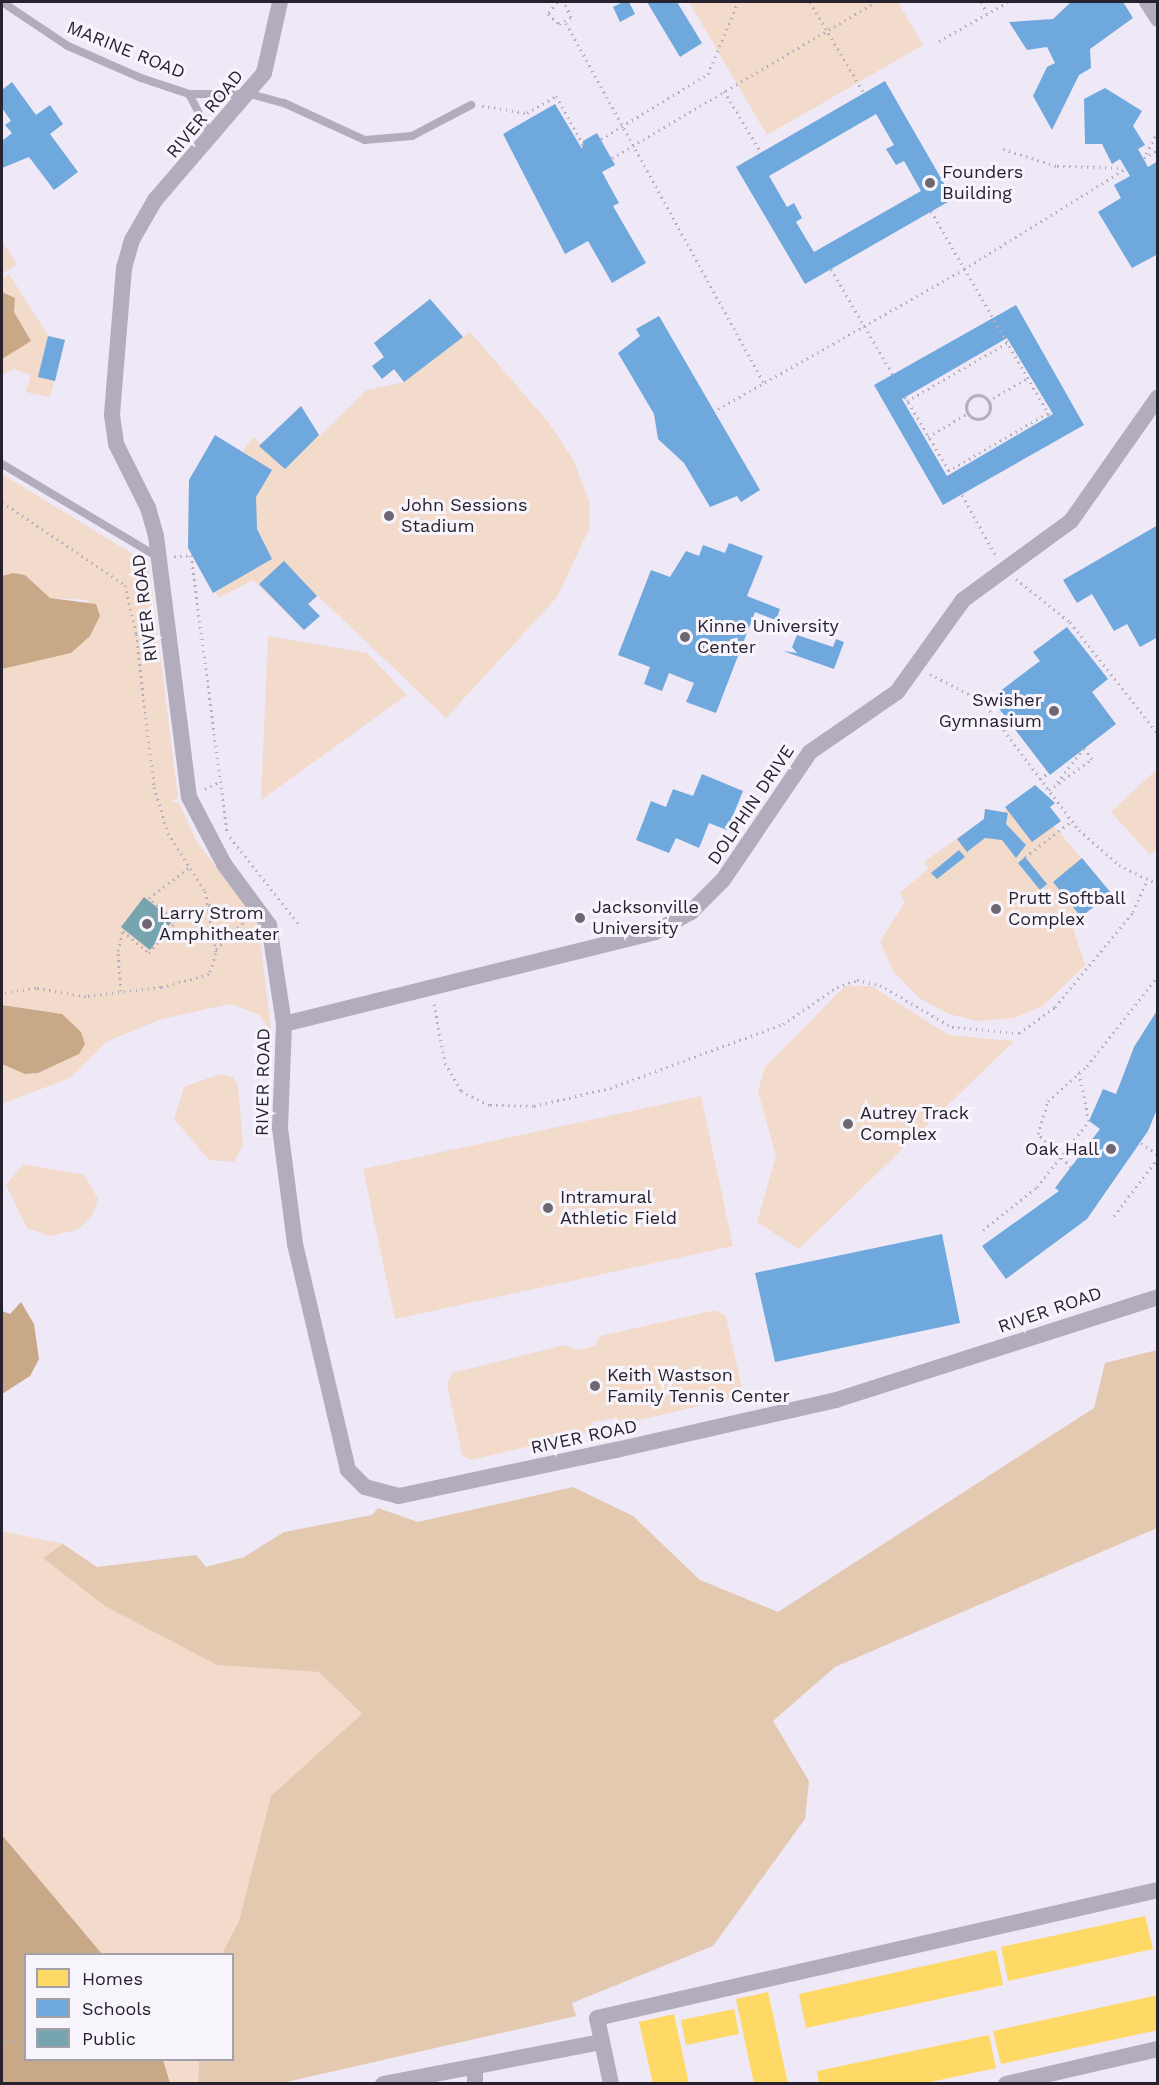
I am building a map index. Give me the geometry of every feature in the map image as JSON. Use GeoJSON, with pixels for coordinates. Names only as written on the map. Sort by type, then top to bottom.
{"type":"FeatureCollection","features":[{"type":"Feature","properties":{"kind":"street","name":"RIVER ROAD"},"geometry":{"type":"LineString","coordinates":[[280,2],[264,73],[213,139],[155,200],[132,240],[124,268],[112,415],[116,444],[148,508],[158,558],[189,797],[224,864],[266,915],[284,1024],[281,1140],[316,1350],[348,1470],[381,1494],[399,1496],[806,1408],[1158,1297]]}},
{"type":"Feature","properties":{"kind":"street"},"geometry":{"type":"LineString","coordinates":[[1147,2],[1158,19]]}},
{"type":"Feature","properties":{"kind":"street","name":"DOLPHIN DRIVE"},"geometry":{"type":"LineString","coordinates":[[284,1024],[655,932],[691,912],[723,880],[810,752],[897,692],[963,600],[1003,568],[1050,539],[1082,508],[1158,397]]}},
{"type":"Feature","properties":{"kind":"street"},"geometry":{"type":"LineString","coordinates":[[611,2084],[597,2018],[1158,1890]]}},
{"type":"Feature","properties":{"kind":"street"},"geometry":{"type":"LineString","coordinates":[[383,2084],[475,2076],[602,2042]]}},
{"type":"Feature","properties":{"kind":"street"},"geometry":{"type":"LineString","coordinates":[[1006,2084],[1158,2049]]}},
{"type":"Feature","properties":{"kind":"lane","name":"MARINE ROAD"},"geometry":{"type":"LineString","coordinates":[[2,2],[68,46],[189,94],[250,94]]}},
{"type":"Feature","properties":{"kind":"lane"},"geometry":{"type":"LineString","coordinates":[[189,94],[213,139]]}},
{"type":"Feature","properties":{"kind":"lane"},"geometry":{"type":"LineString","coordinates":[[250,94],[365,140],[411,136],[471,105]]}},
{"type":"Feature","properties":{"kind":"lane"},"geometry":{"type":"LineString","coordinates":[[2,464],[158,558]]}},
{"type":"Feature","properties":{"kind":"path"},"geometry":{"type":"LineString","coordinates":[[556,2],[549,18],[566,23],[764,383]]}},
{"type":"Feature","properties":{"kind":"path"},"geometry":{"type":"LineString","coordinates":[[564,2],[572,13],[566,23]]}},
{"type":"Feature","properties":{"kind":"path"},"geometry":{"type":"LineString","coordinates":[[601,140],[708,74],[738,2]]}},
{"type":"Feature","properties":{"kind":"path"},"geometry":{"type":"LineString","coordinates":[[810,2],[864,93]]}},
{"type":"Feature","properties":{"kind":"path"},"geometry":{"type":"LineString","coordinates":[[612,158],[876,2]]}},
{"type":"Feature","properties":{"kind":"path"},"geometry":{"type":"LineString","coordinates":[[981,2],[988,13]]}},
{"type":"Feature","properties":{"kind":"path"},"geometry":{"type":"LineString","coordinates":[[939,41],[1008,2]]}},
{"type":"Feature","properties":{"kind":"path"},"geometry":{"type":"LineString","coordinates":[[724,91],[761,152]]}},
{"type":"Feature","properties":{"kind":"path"},"geometry":{"type":"LineString","coordinates":[[471,105],[527,113],[556,96],[585,147]]}},
{"type":"Feature","properties":{"kind":"path"},"geometry":{"type":"LineString","coordinates":[[1158,131],[1144,158],[1158,150]]}},
{"type":"Feature","properties":{"kind":"path"},"geometry":{"type":"LineString","coordinates":[[718,409],[866,327],[1125,169],[1057,166],[1003,148]]}},
{"type":"Feature","properties":{"kind":"path"},"geometry":{"type":"LineString","coordinates":[[931,211],[1049,415],[950,472],[906,399],[1007,343]]}},
{"type":"Feature","properties":{"kind":"path"},"geometry":{"type":"LineString","coordinates":[[831,269],[893,375]]}},
{"type":"Feature","properties":{"kind":"path"},"geometry":{"type":"LineString","coordinates":[[968,413],[982,418],[988,401],[1028,378]]}},
{"type":"Feature","properties":{"kind":"path"},"geometry":{"type":"LineString","coordinates":[[928,437],[968,413],[972,397],[988,401]]}},
{"type":"Feature","properties":{"kind":"path"},"geometry":{"type":"LineString","coordinates":[[962,495],[1003,568],[1070,622],[1158,734]]}},
{"type":"Feature","properties":{"kind":"path"},"geometry":{"type":"LineString","coordinates":[[2,502],[124,585],[136,634],[154,787],[168,833],[190,866],[209,905],[216,949],[214,965],[197,980],[86,996],[36,988],[2,993]]}},
{"type":"Feature","properties":{"kind":"path"},"geometry":{"type":"LineString","coordinates":[[191,555],[219,782],[228,834],[298,923]]}},
{"type":"Feature","properties":{"kind":"path"},"geometry":{"type":"LineString","coordinates":[[915,668],[982,701],[1052,797],[1072,820],[1119,865],[1158,884]]}},
{"type":"Feature","properties":{"kind":"path"},"geometry":{"type":"LineString","coordinates":[[1049,790],[1092,759],[1084,748],[1055,785]]}},
{"type":"Feature","properties":{"kind":"path"},"geometry":{"type":"LineString","coordinates":[[1040,779],[1048,773]]}},
{"type":"Feature","properties":{"kind":"path"},"geometry":{"type":"LineString","coordinates":[[198,792],[219,782]]}},
{"type":"Feature","properties":{"kind":"path"},"geometry":{"type":"LineString","coordinates":[[1025,857],[1072,820]]}},
{"type":"Feature","properties":{"kind":"path"},"geometry":{"type":"LineString","coordinates":[[176,921],[149,898],[190,866]]}},
{"type":"Feature","properties":{"kind":"path"},"geometry":{"type":"LineString","coordinates":[[431,987],[445,1063],[461,1091],[490,1105],[534,1106],[610,1088],[783,1024],[837,987],[857,980],[879,985],[952,1027],[1018,1032],[1055,1006],[1133,912],[1148,879]]}},
{"type":"Feature","properties":{"kind":"path"},"geometry":{"type":"LineString","coordinates":[[121,991],[118,951],[123,930],[149,953],[176,921],[209,905],[226,909],[244,922]]}},
{"type":"Feature","properties":{"kind":"path"},"geometry":{"type":"LineString","coordinates":[[216,949],[244,922],[253,917]]}},
{"type":"Feature","properties":{"kind":"path"},"geometry":{"type":"LineString","coordinates":[[1071,1167],[1043,1143],[1039,1120],[1048,1101],[1079,1073],[1158,976]]}},
{"type":"Feature","properties":{"kind":"path"},"geometry":{"type":"LineString","coordinates":[[983,1230],[1037,1187],[1089,1121],[1079,1073]]}},
{"type":"Feature","properties":{"kind":"path"},"geometry":{"type":"LineString","coordinates":[[1114,1216],[1158,1157],[1141,1143]]}},
{"type":"Feature","properties":{"kind":"path"},"geometry":{"type":"LineString","coordinates":[[2,2043],[24,2039]]}},
{"type":"Feature","properties":{"kind":"shaded area"},"geometry":{"type":"Polygon","coordinates":[[[689,2],[898,2],[923,45],[767,135],[689,2]]]}},
{"type":"Feature","properties":{"kind":"shaded area"},"geometry":{"type":"Polygon","coordinates":[[[2,241],[17,264],[2,274],[2,241]]]}},
{"type":"Feature","properties":{"kind":"shaded area"},"geometry":{"type":"Polygon","coordinates":[[[9,274],[48,335],[65,340],[50,397],[26,392],[31,375],[13,369],[2,375],[2,279],[9,274]]]}},
{"type":"Feature","properties":{"kind":"shaded area"},"geometry":{"type":"Polygon","coordinates":[[[2,292],[15,298],[14,312],[31,341],[2,359],[2,292]]]}},
{"type":"Feature","properties":{"kind":"shaded area","name":"John Sessions Stadium"},"geometry":{"type":"Polygon","coordinates":[[[430,299],[463,337],[470,332],[549,423],[574,461],[590,504],[589,529],[557,597],[446,718],[318,596],[309,604],[320,616],[304,630],[253,580],[219,598],[188,548],[189,480],[242,452],[254,437],[261,444],[301,406],[320,436],[367,390],[404,382],[394,370],[382,379],[372,366],[384,357],[374,343],[430,299]]]}},
{"type":"Feature","properties":{"kind":"shaded area"},"geometry":{"type":"Polygon","coordinates":[[[2,474],[149,564],[178,798],[170,802],[179,803],[197,842],[258,922],[271,1030],[258,1014],[230,1004],[161,1019],[108,1041],[70,1078],[2,1104],[2,1064],[25,1074],[38,1073],[79,1054],[62,1014],[2,1005],[2,669],[13,665],[89,600],[50,598],[25,575],[2,576],[2,474]]]}},
{"type":"Feature","properties":{"kind":"shaded area"},"geometry":{"type":"Polygon","coordinates":[[[13,573],[25,575],[50,598],[96,604],[100,616],[90,636],[71,653],[2,669],[2,576],[13,573]]]}},
{"type":"Feature","properties":{"kind":"shaded area"},"geometry":{"type":"Polygon","coordinates":[[[268,636],[367,653],[407,695],[261,800],[268,636]]]}},
{"type":"Feature","properties":{"kind":"shaded area"},"geometry":{"type":"Polygon","coordinates":[[[1157,769],[1157,849],[1150,855],[1111,812],[1157,769]]]}},
{"type":"Feature","properties":{"kind":"shaded area","name":"Prutt Softball Complex"},"geometry":{"type":"Polygon","coordinates":[[[1035,785],[1055,803],[1050,807],[1061,821],[1054,826],[1111,893],[1072,925],[1085,965],[1043,1006],[1014,1018],[977,1021],[949,1014],[919,998],[893,971],[880,941],[905,902],[900,893],[928,869],[924,862],[984,819],[985,809],[1003,812],[1035,785]]]}},
{"type":"Feature","properties":{"kind":"shaded area","name":"Autrey Track Complex"},"geometry":{"type":"Polygon","coordinates":[[[845,986],[871,986],[949,1035],[1014,1041],[799,1249],[757,1222],[776,1156],[758,1091],[765,1067],[845,986]]]}},
{"type":"Feature","properties":{"kind":"shaded area"},"geometry":{"type":"Polygon","coordinates":[[[2,1005],[62,1014],[81,1032],[85,1044],[79,1054],[38,1073],[25,1074],[2,1064],[2,1005]]]}},
{"type":"Feature","properties":{"kind":"shaded area"},"geometry":{"type":"Polygon","coordinates":[[[220,1074],[233,1077],[238,1086],[243,1145],[234,1162],[209,1160],[174,1119],[184,1087],[220,1074]]]}},
{"type":"Feature","properties":{"kind":"shaded area","name":"Intramural Athletic Field"},"geometry":{"type":"Polygon","coordinates":[[[701,1096],[733,1246],[395,1319],[363,1169],[701,1096]]]}},
{"type":"Feature","properties":{"kind":"shaded area"},"geometry":{"type":"Polygon","coordinates":[[[23,1164],[84,1175],[98,1199],[92,1216],[77,1230],[50,1236],[27,1228],[6,1185],[23,1164]]]}},
{"type":"Feature","properties":{"kind":"shaded area"},"geometry":{"type":"Polygon","coordinates":[[[21,1302],[34,1324],[39,1359],[30,1376],[2,1394],[2,1311],[10,1314],[21,1302]]]}},
{"type":"Feature","properties":{"kind":"shaded area","name":"Keith Wastson Family Tennis Center"},"geometry":{"type":"Polygon","coordinates":[[[716,1310],[726,1316],[742,1389],[737,1397],[623,1424],[615,1418],[593,1422],[586,1433],[471,1460],[462,1455],[447,1384],[452,1373],[565,1345],[577,1350],[595,1346],[600,1336],[716,1310]]]}},
{"type":"Feature","properties":{"kind":"shaded area"},"geometry":{"type":"Polygon","coordinates":[[[1157,1350],[1157,1528],[835,1667],[773,1721],[809,1781],[805,1819],[713,1946],[572,2003],[576,2016],[282,2083],[198,2083],[199,2061],[234,2061],[234,1953],[223,1953],[239,1921],[271,1796],[362,1714],[319,1672],[217,1665],[105,1606],[43,1558],[63,1544],[97,1567],[196,1555],[206,1567],[244,1557],[284,1532],[372,1515],[378,1508],[418,1522],[573,1487],[633,1516],[700,1580],[778,1612],[1094,1408],[1105,1363],[1157,1350]]]}},
{"type":"Feature","properties":{"kind":"shaded area"},"geometry":{"type":"Polygon","coordinates":[[[2,1531],[63,1544],[44,1558],[217,1665],[319,1672],[362,1715],[271,1797],[239,1921],[223,1953],[101,1953],[2,1835],[2,1531]]]}},
{"type":"Feature","properties":{"kind":"shaded area"},"geometry":{"type":"Polygon","coordinates":[[[2,1835],[101,1953],[24,1953],[24,2061],[163,2061],[170,2083],[2,2083],[2,1835]]]}},
{"type":"Feature","properties":{"kind":"shaded area"},"geometry":{"type":"Polygon","coordinates":[[[163,2061],[199,2061],[198,2083],[170,2083],[163,2061]]]}},
{"type":"Feature","properties":{"kind":"building: Homes"},"geometry":{"type":"Polygon","coordinates":[[[1145,1916],[1153,1949],[1008,1981],[1001,1947],[1145,1916]]]}},
{"type":"Feature","properties":{"kind":"building: Homes"},"geometry":{"type":"Polygon","coordinates":[[[996,1950],[1003,1985],[806,2028],[799,1994],[996,1950]]]}},
{"type":"Feature","properties":{"kind":"building: Homes"},"geometry":{"type":"Polygon","coordinates":[[[768,1992],[788,2084],[754,2084],[736,1999],[768,1992]]]}},
{"type":"Feature","properties":{"kind":"building: Homes"},"geometry":{"type":"Polygon","coordinates":[[[1158,1995],[1158,2030],[1001,2064],[993,2031],[1158,1995]]]}},
{"type":"Feature","properties":{"kind":"building: Homes"},"geometry":{"type":"Polygon","coordinates":[[[734,2009],[739,2034],[686,2045],[681,2020],[734,2009]]]}},
{"type":"Feature","properties":{"kind":"building: Homes"},"geometry":{"type":"Polygon","coordinates":[[[674,2014],[689,2084],[653,2084],[639,2022],[674,2014]]]}},
{"type":"Feature","properties":{"kind":"building: Homes"},"geometry":{"type":"Polygon","coordinates":[[[989,2035],[996,2068],[921,2084],[819,2084],[817,2071],[989,2035]]]}},
{"type":"Feature","properties":{"kind":"building: Schools"},"geometry":{"type":"Polygon","coordinates":[[[629,2],[635,14],[620,22],[613,7],[629,2]]]}},
{"type":"Feature","properties":{"kind":"building: Schools"},"geometry":{"type":"Polygon","coordinates":[[[647,2],[677,2],[702,43],[680,57],[647,2]]]}},
{"type":"Feature","properties":{"kind":"building: Schools"},"geometry":{"type":"Polygon","coordinates":[[[1071,2],[1123,2],[1133,18],[1090,49],[1091,68],[1079,75],[1052,130],[1033,96],[1047,67],[1055,63],[1047,47],[1027,50],[1009,22],[1053,19],[1071,2]]]}},
{"type":"Feature","properties":{"kind":"building: Schools","name":"Founders Building"},"geometry":{"type":"Polygon","coordinates":[[[885,81],[953,199],[805,284],[736,167],[885,81]],[[876,114],[769,176],[787,207],[794,203],[802,218],[796,222],[814,252],[921,191],[904,161],[896,165],[886,149],[894,145],[876,114]]]}},
{"type":"Feature","properties":{"kind":"building: Schools"},"geometry":{"type":"Polygon","coordinates":[[[12,82],[36,115],[50,105],[63,124],[50,134],[78,172],[54,190],[29,157],[2,168],[2,141],[12,133],[5,125],[11,121],[2,108],[2,90],[12,82]]]}},
{"type":"Feature","properties":{"kind":"building: Schools"},"geometry":{"type":"Polygon","coordinates":[[[1105,88],[1142,111],[1133,126],[1145,145],[1138,149],[1148,167],[1158,161],[1158,254],[1132,268],[1098,212],[1121,198],[1114,185],[1130,176],[1120,159],[1112,164],[1102,144],[1085,144],[1084,99],[1105,88]]]}},
{"type":"Feature","properties":{"kind":"building: Schools"},"geometry":{"type":"Polygon","coordinates":[[[555,104],[582,149],[583,141],[597,133],[615,165],[602,172],[619,203],[613,206],[646,263],[612,283],[588,241],[565,254],[503,134],[555,104]]]}},
{"type":"Feature","properties":{"kind":"building: Schools"},"geometry":{"type":"Polygon","coordinates":[[[430,299],[463,337],[404,382],[394,369],[382,379],[372,366],[384,357],[374,343],[430,299]]]}},
{"type":"Feature","properties":{"kind":"building: Schools"},"geometry":{"type":"Polygon","coordinates":[[[1016,305],[1084,425],[943,505],[874,385],[1016,305]],[[1007,338],[902,399],[947,476],[1053,414],[1007,338]]]}},
{"type":"Feature","properties":{"kind":"building: Schools"},"geometry":{"type":"Polygon","coordinates":[[[659,316],[760,490],[741,502],[737,496],[710,507],[684,463],[658,439],[654,414],[618,353],[640,336],[636,329],[659,316]]]}},
{"type":"Feature","properties":{"kind":"building: Schools"},"geometry":{"type":"Polygon","coordinates":[[[48,336],[65,340],[55,381],[38,377],[48,336]]]}},
{"type":"Feature","properties":{"kind":"building: Schools"},"geometry":{"type":"Polygon","coordinates":[[[301,406],[319,435],[285,469],[259,446],[301,406]]]}},
{"type":"Feature","properties":{"kind":"building: Schools"},"geometry":{"type":"Polygon","coordinates":[[[215,435],[272,470],[256,497],[257,529],[272,559],[213,593],[188,548],[189,480],[215,435]]]}},
{"type":"Feature","properties":{"kind":"building: Schools"},"geometry":{"type":"Polygon","coordinates":[[[1158,525],[1158,637],[1140,647],[1127,624],[1114,631],[1092,594],[1077,603],[1063,580],[1158,525]]]}},
{"type":"Feature","properties":{"kind":"building: Schools","name":"Kinne University Center"},"geometry":{"type":"Polygon","coordinates":[[[729,543],[763,556],[747,596],[780,609],[776,620],[755,612],[716,713],[686,702],[694,683],[669,673],[662,691],[644,684],[650,667],[618,655],[651,570],[670,577],[686,551],[699,556],[703,545],[725,553],[729,543]]]}},
{"type":"Feature","properties":{"kind":"building: Schools"},"geometry":{"type":"Polygon","coordinates":[[[284,561],[317,596],[308,604],[320,616],[304,630],[259,584],[284,561]]]}},
{"type":"Feature","properties":{"kind":"building: Schools","name":"Swisher Gymnasium"},"geometry":{"type":"Polygon","coordinates":[[[1067,627],[1108,679],[1092,692],[1116,724],[1050,775],[991,698],[1040,661],[1033,652],[1067,627]]]}},
{"type":"Feature","properties":{"kind":"building: Schools"},"geometry":{"type":"Polygon","coordinates":[[[797,635],[833,647],[836,639],[844,642],[834,669],[783,651],[797,653],[792,647],[797,635]]]}},
{"type":"Feature","properties":{"kind":"building: Schools"},"geometry":{"type":"Polygon","coordinates":[[[702,774],[743,791],[727,830],[709,823],[699,848],[676,838],[669,853],[636,840],[651,801],[666,807],[673,789],[693,796],[702,774]]]}},
{"type":"Feature","properties":{"kind":"building: Schools"},"geometry":{"type":"Polygon","coordinates":[[[1035,785],[1055,803],[1050,807],[1061,821],[1032,842],[1005,807],[1035,785]]]}},
{"type":"Feature","properties":{"kind":"building: Schools"},"geometry":{"type":"Polygon","coordinates":[[[985,809],[1008,813],[1006,824],[1026,845],[1016,858],[1002,840],[985,838],[967,852],[957,839],[984,819],[985,809]]]}},
{"type":"Feature","properties":{"kind":"building: Schools"},"geometry":{"type":"Polygon","coordinates":[[[959,850],[965,857],[937,879],[931,873],[959,850]]]}},
{"type":"Feature","properties":{"kind":"building: Schools"},"geometry":{"type":"Polygon","coordinates":[[[1025,857],[1047,884],[1040,890],[1018,863],[1025,857]]]}},
{"type":"Feature","properties":{"kind":"building: Schools"},"geometry":{"type":"Polygon","coordinates":[[[1082,858],[1111,893],[1081,917],[1053,882],[1082,858]]]}},
{"type":"Feature","properties":{"kind":"building: Schools","name":"Oak Hall"},"geometry":{"type":"Polygon","coordinates":[[[1158,1009],[1158,1107],[1148,1131],[1087,1219],[1006,1279],[982,1246],[1059,1191],[1055,1188],[1100,1129],[1089,1121],[1103,1089],[1116,1094],[1134,1047],[1158,1009]]]}},
{"type":"Feature","properties":{"kind":"building: Schools"},"geometry":{"type":"Polygon","coordinates":[[[942,1234],[960,1323],[775,1362],[755,1273],[942,1234]]]}},
{"type":"Feature","properties":{"kind":"building: Public","name":"Larry Strom Amphitheater"},"geometry":{"type":"Polygon","coordinates":[[[144,897],[173,920],[150,950],[121,927],[144,897]]]}},
{"type":"Feature","properties":{"kind":"place","name":"Founders Building"},"geometry":{"type":"Point","coordinates":[930,183]}},
{"type":"Feature","properties":{"kind":"place","name":"John Sessions Stadium"},"geometry":{"type":"Point","coordinates":[389,516]}},
{"type":"Feature","properties":{"kind":"place","name":"Kinne University Center"},"geometry":{"type":"Point","coordinates":[685,637]}},
{"type":"Feature","properties":{"kind":"place","name":"Swisher Gymnasium"},"geometry":{"type":"Point","coordinates":[1054,711]}},
{"type":"Feature","properties":{"kind":"place","name":"Prutt Softball Complex"},"geometry":{"type":"Point","coordinates":[996,909]}},
{"type":"Feature","properties":{"kind":"place","name":"Jacksonville University"},"geometry":{"type":"Point","coordinates":[580,918]}},
{"type":"Feature","properties":{"kind":"place","name":"Larry Strom Amphitheater"},"geometry":{"type":"Point","coordinates":[147,924]}},
{"type":"Feature","properties":{"kind":"place","name":"Autrey Track Complex"},"geometry":{"type":"Point","coordinates":[848,1124]}},
{"type":"Feature","properties":{"kind":"place","name":"Oak Hall"},"geometry":{"type":"Point","coordinates":[1111,1149]}},
{"type":"Feature","properties":{"kind":"place","name":"Intramural Athletic Field"},"geometry":{"type":"Point","coordinates":[548,1208]}},
{"type":"Feature","properties":{"kind":"place","name":"Keith Wastson Family Tennis Center"},"geometry":{"type":"Point","coordinates":[595,1386]}}]}
